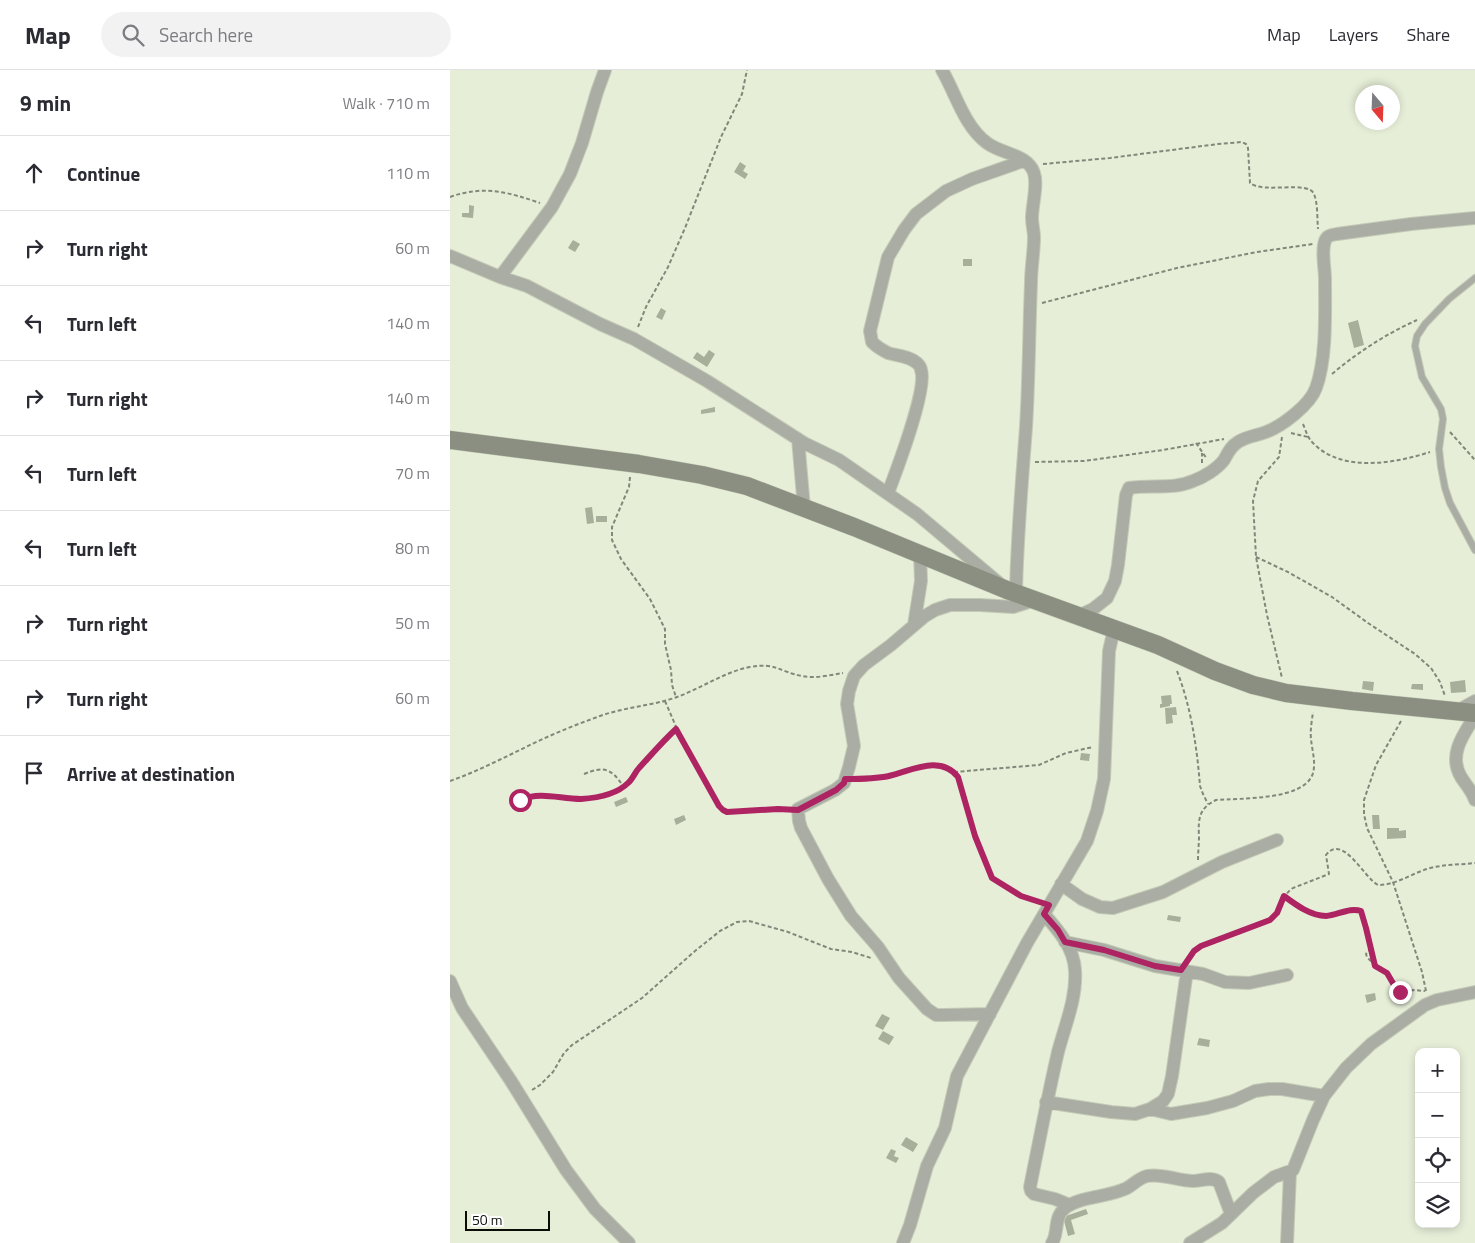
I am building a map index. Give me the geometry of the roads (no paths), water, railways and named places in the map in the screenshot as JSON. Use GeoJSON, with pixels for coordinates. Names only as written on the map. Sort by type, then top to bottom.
{"type":"FeatureCollection","features":[{"type":"Feature","properties":{"kind":"main road"},"geometry":{"type":"LineString","coordinates":[[450,440],[632,463],[702,475],[747,486],[1035,600],[1169,650],[1215,671],[1253,685],[1315,696],[1475,714]]}},
{"type":"Feature","properties":{"kind":"street"},"geometry":{"type":"LineString","coordinates":[[500,277],[552,207],[570,174],[605,70]]}},
{"type":"Feature","properties":{"kind":"street"},"geometry":{"type":"LineString","coordinates":[[942,70],[970,125],[978,136],[989,145],[1015,155],[1026,163],[1034,174],[1035,181],[1032,219],[1034,238],[1029,367],[1018,539],[1012,591]]}},
{"type":"Feature","properties":{"kind":"street"},"geometry":{"type":"LineString","coordinates":[[888,493],[910,432],[920,392],[922,369],[910,358],[889,353],[878,348],[872,342],[870,331],[888,257],[916,214],[946,191],[972,179],[1026,163]]}},
{"type":"Feature","properties":{"kind":"street"},"geometry":{"type":"LineString","coordinates":[[1078,616],[1093,609],[1106,598],[1115,581],[1127,491],[1132,488],[1164,487],[1192,482],[1214,469],[1224,460],[1229,450],[1236,443],[1282,424],[1300,409],[1316,390],[1323,353],[1325,298],[1323,244],[1327,237],[1411,224],[1475,218]]}},
{"type":"Feature","properties":{"kind":"street"},"geometry":{"type":"LineString","coordinates":[[450,256],[527,286],[600,324],[634,339],[798,439],[839,460],[917,514],[1012,591]]}},
{"type":"Feature","properties":{"kind":"street"},"geometry":{"type":"LineString","coordinates":[[798,439],[804,508]]}},
{"type":"Feature","properties":{"kind":"street"},"geometry":{"type":"LineString","coordinates":[[914,625],[921,581],[920,554]]}},
{"type":"Feature","properties":{"kind":"street"},"geometry":{"type":"LineString","coordinates":[[990,1014],[936,1015],[927,1009],[899,978],[878,947],[851,916],[840,900],[801,828],[798,810],[836,790],[844,783],[854,746],[847,704],[849,690],[854,676],[864,665],[935,610],[950,605],[1013,608],[1035,600]]}},
{"type":"Feature","properties":{"kind":"street"},"geometry":{"type":"LineString","coordinates":[[903,1243],[927,1166],[945,1128],[957,1076],[1027,943],[1087,841],[1097,811],[1104,779],[1110,652],[1114,629]]}},
{"type":"Feature","properties":{"kind":"street"},"geometry":{"type":"LineString","coordinates":[[1453,711],[1475,701]]}},
{"type":"Feature","properties":{"kind":"street"},"geometry":{"type":"LineString","coordinates":[[1475,714],[1461,739],[1455,760],[1458,771],[1475,800]]}},
{"type":"Feature","properties":{"kind":"street"},"geometry":{"type":"LineString","coordinates":[[1061,884],[1082,899],[1100,906],[1113,908],[1163,892],[1222,862],[1277,840]]}},
{"type":"Feature","properties":{"kind":"street"},"geometry":{"type":"LineString","coordinates":[[1046,910],[1070,949],[1075,968],[1075,984],[1046,1102],[1032,1175],[1031,1191],[1034,1194],[1070,1205]]}},
{"type":"Feature","properties":{"kind":"street"},"geometry":{"type":"LineString","coordinates":[[1065,942],[1104,950],[1155,966],[1215,978],[1225,982],[1249,983],[1287,975]]}},
{"type":"Feature","properties":{"kind":"street"},"geometry":{"type":"LineString","coordinates":[[1046,1102],[1135,1114],[1150,1109],[1163,1101],[1168,1094],[1172,1076],[1184,971]]}},
{"type":"Feature","properties":{"kind":"street"},"geometry":{"type":"LineString","coordinates":[[450,981],[462,1008],[522,1097],[566,1170],[595,1209],[629,1243]]}},
{"type":"Feature","properties":{"kind":"street"},"geometry":{"type":"LineString","coordinates":[[1190,1243],[1222,1223],[1253,1193],[1274,1177],[1290,1172],[1295,1166],[1324,1096],[1346,1068],[1371,1044],[1425,1005],[1437,1000],[1475,992]]}},
{"type":"Feature","properties":{"kind":"street"},"geometry":{"type":"LineString","coordinates":[[1150,1109],[1171,1114],[1207,1108],[1269,1089],[1282,1089],[1324,1096]]}},
{"type":"Feature","properties":{"kind":"street"},"geometry":{"type":"LineString","coordinates":[[1286,1243],[1290,1172]]}},
{"type":"Feature","properties":{"kind":"street"},"geometry":{"type":"LineString","coordinates":[[1052,1243],[1061,1212],[1070,1205],[1127,1188],[1148,1176],[1192,1181],[1211,1179],[1219,1182],[1231,1214]]}},
{"type":"Feature","properties":{"kind":"lane"},"geometry":{"type":"LineString","coordinates":[[1475,278],[1449,299],[1435,314],[1417,336],[1415,346],[1422,377],[1441,409],[1440,467],[1450,503],[1475,550]]}}]}
